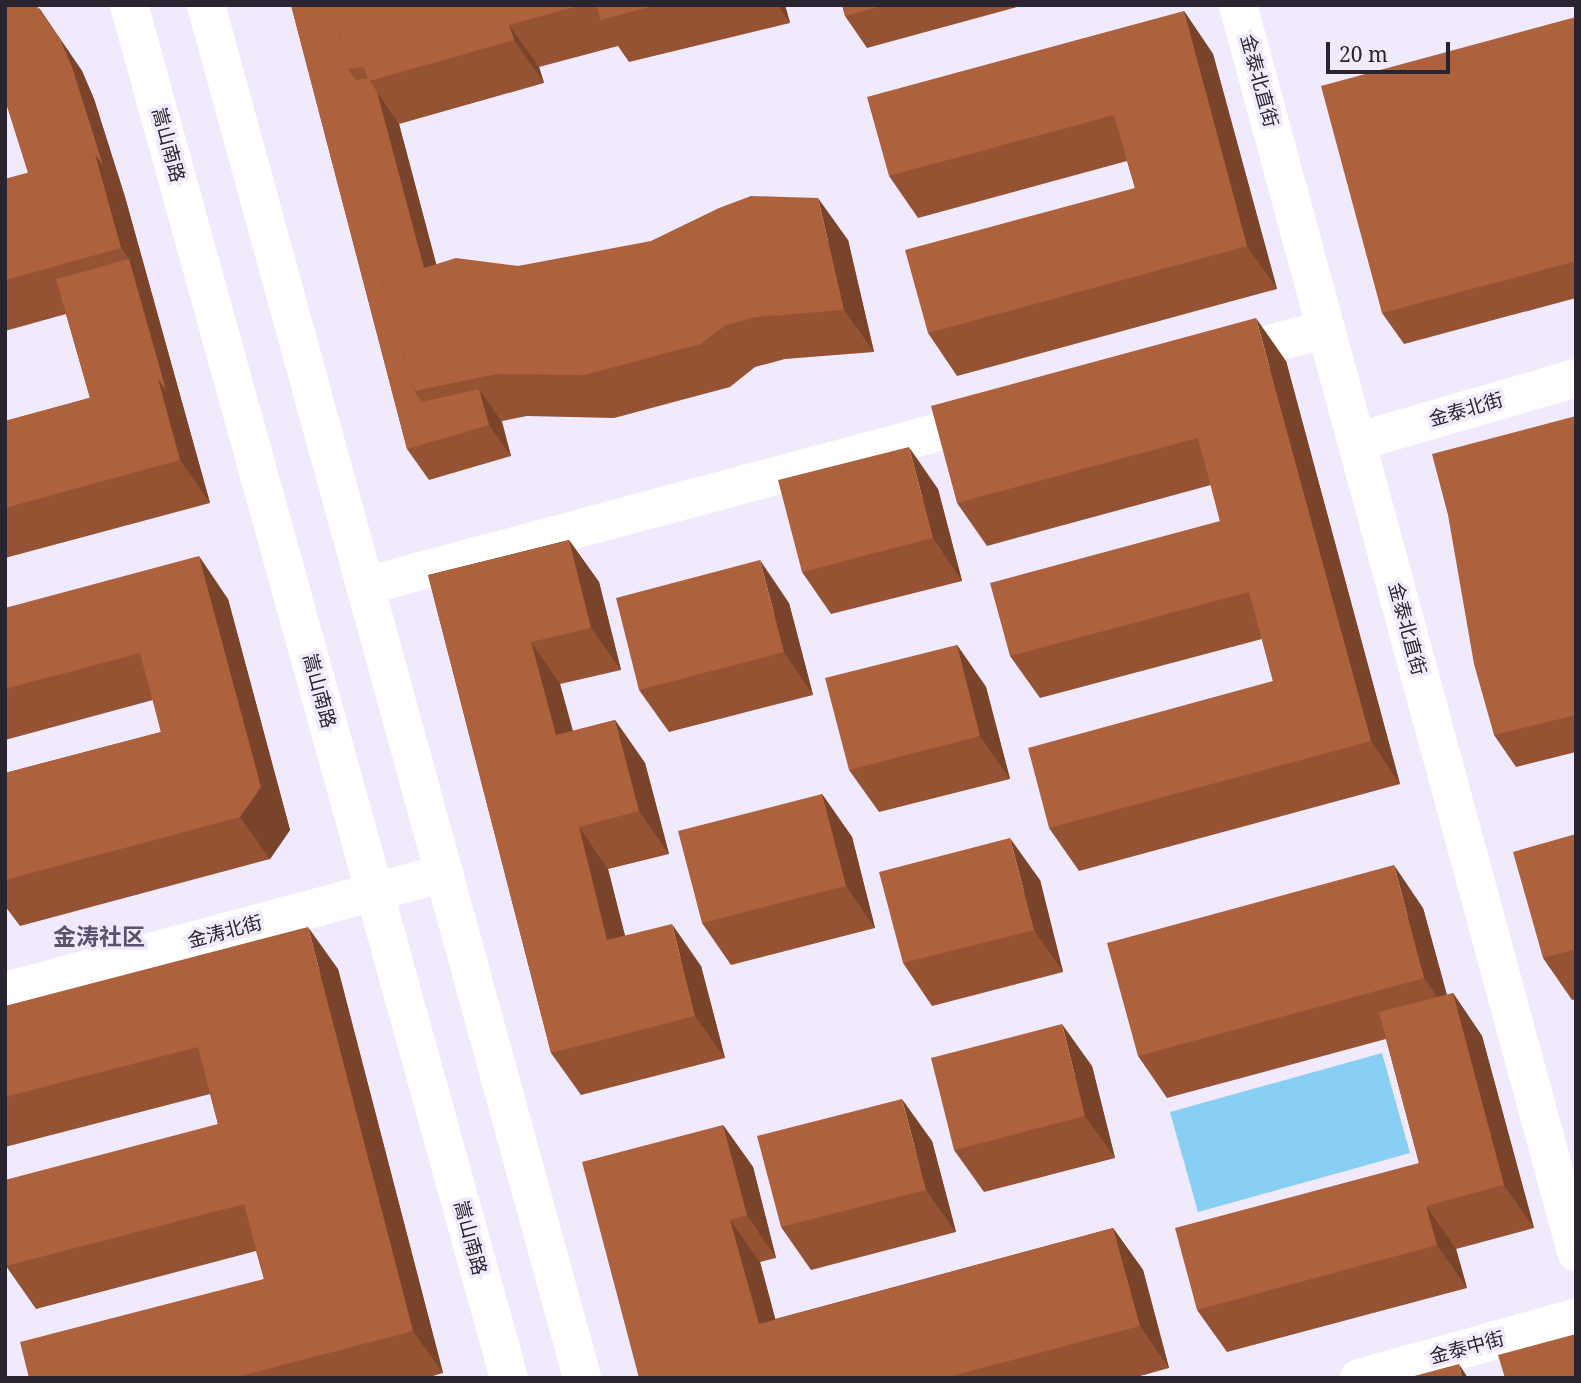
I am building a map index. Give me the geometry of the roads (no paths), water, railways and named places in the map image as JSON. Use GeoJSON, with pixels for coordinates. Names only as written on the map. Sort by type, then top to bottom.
{"type":"FeatureCollection","features":[{"type":"Feature","properties":{"kind":"street","name":"嵩山南路"},"geometry":{"type":"LineString","coordinates":[[129,5],[509,1378]]}},
{"type":"Feature","properties":{"kind":"street"},"geometry":{"type":"LineString","coordinates":[[206,5],[582,1378]]}},
{"type":"Feature","properties":{"kind":"street","name":"金泰北直街"},"geometry":{"type":"LineString","coordinates":[[1238,5],[1576,1252]]}},
{"type":"Feature","properties":{"kind":"street"},"geometry":{"type":"LineString","coordinates":[[1192,365],[1326,329]]}},
{"type":"Feature","properties":{"kind":"street","name":"金泰北街"},"geometry":{"type":"LineString","coordinates":[[1356,442],[1576,377]]}},
{"type":"Feature","properties":{"kind":"street"},"geometry":{"type":"LineString","coordinates":[[365,586],[1019,411]]}},
{"type":"Feature","properties":{"kind":"street","name":"金涛北街"},"geometry":{"type":"LineString","coordinates":[[5,991],[444,873]]}},
{"type":"Feature","properties":{"kind":"street","name":"金泰中街"},"geometry":{"type":"LineString","coordinates":[[1359,1378],[1576,1318]]}},
{"type":"Feature","properties":{"kind":"water"},"geometry":{"type":"Polygon","coordinates":[[[1382,1053],[1410,1153],[1198,1212],[1170,1112],[1382,1053]]]}},
{"type":"Feature","properties":{"kind":"district","name":"金涛社区"},"geometry":{"type":"Point","coordinates":[99,936]}}]}
